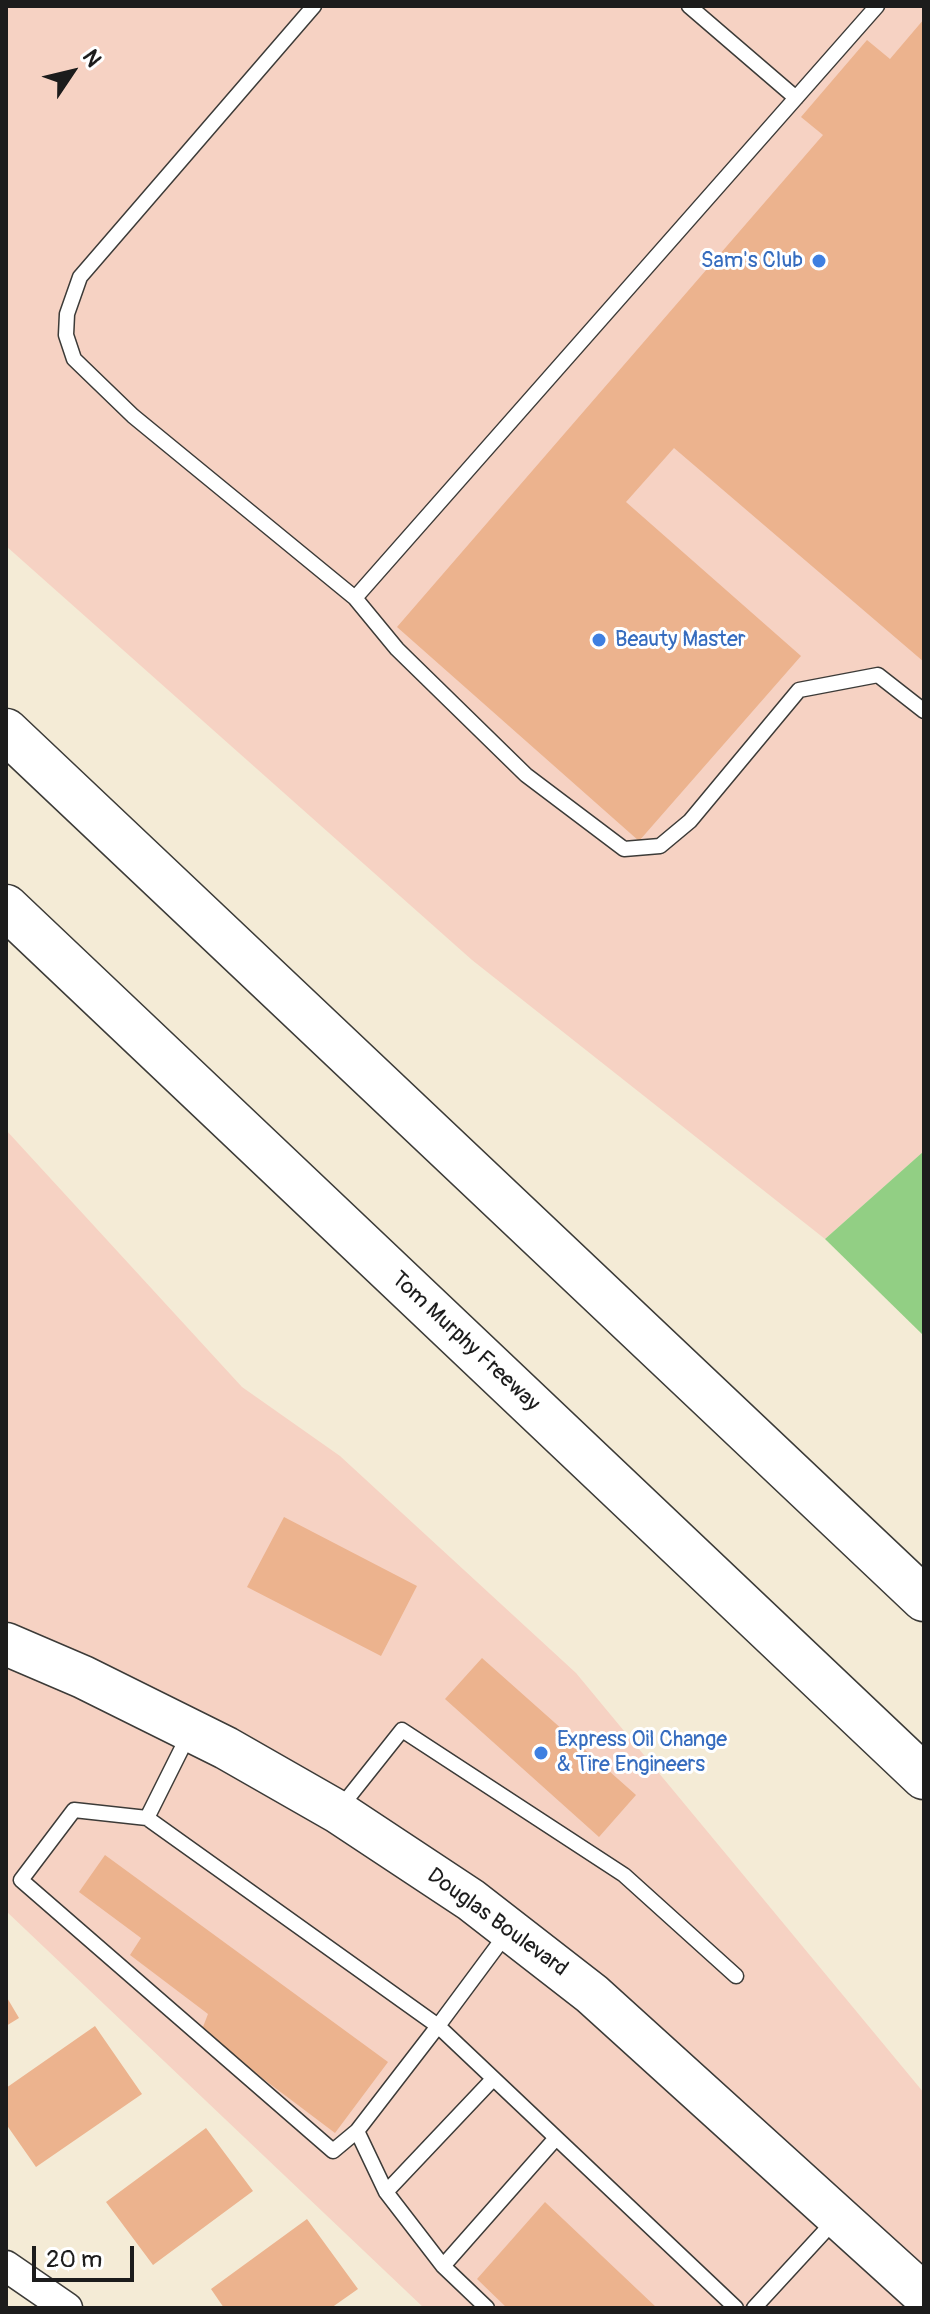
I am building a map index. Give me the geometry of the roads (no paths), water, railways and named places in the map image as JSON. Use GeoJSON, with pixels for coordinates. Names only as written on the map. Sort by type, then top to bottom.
{"type":"FeatureCollection","features":[{"type":"Feature","properties":{"kind":"highway"},"geometry":{"type":"LineString","coordinates":[[6,731],[924,1599]]}},
{"type":"Feature","properties":{"kind":"highway","name":"Tom Murphy Freeway"},"geometry":{"type":"LineString","coordinates":[[6,907],[924,1777]]}},
{"type":"Feature","properties":{"kind":"highway"},"geometry":{"type":"LineString","coordinates":[[6,929],[287,1174]]}},
{"type":"Feature","properties":{"kind":"main road","name":"Douglas Boulevard"},"geometry":{"type":"LineString","coordinates":[[6,1644],[83,1677],[191,1730],[338,1812],[471,1900],[592,1994],[924,2295]]}},
{"type":"Feature","properties":{"kind":"street"},"geometry":{"type":"LineString","coordinates":[[6,2266],[67,2308]]}},
{"type":"Feature","properties":{"kind":"lane"},"geometry":{"type":"LineString","coordinates":[[314,6],[80,277],[67,314],[66,335],[74,359],[133,416],[355,598],[397,649],[526,775],[624,849],[660,846],[690,821],[799,690],[878,675],[924,711]]}},
{"type":"Feature","properties":{"kind":"lane"},"geometry":{"type":"LineString","coordinates":[[689,6],[796,98]]}},
{"type":"Feature","properties":{"kind":"lane"},"geometry":{"type":"LineString","coordinates":[[355,598],[877,6]]}},
{"type":"Feature","properties":{"kind":"lane"},"geometry":{"type":"LineString","coordinates":[[147,1818],[191,1730]]}},
{"type":"Feature","properties":{"kind":"lane"},"geometry":{"type":"LineString","coordinates":[[338,1812],[402,1730],[624,1875],[736,1976]]}},
{"type":"Feature","properties":{"kind":"lane"},"geometry":{"type":"LineString","coordinates":[[510,1930],[438,2026],[357,2131],[333,2151],[21,1880],[74,1810],[147,1818],[438,2026],[736,2308]]}},
{"type":"Feature","properties":{"kind":"lane"},"geometry":{"type":"LineString","coordinates":[[386,2192],[493,2079]]}},
{"type":"Feature","properties":{"kind":"lane"},"geometry":{"type":"LineString","coordinates":[[357,2131],[386,2192],[443,2266],[487,2308]]}},
{"type":"Feature","properties":{"kind":"lane"},"geometry":{"type":"LineString","coordinates":[[443,2266],[556,2138]]}},
{"type":"Feature","properties":{"kind":"lane"},"geometry":{"type":"LineString","coordinates":[[754,2308],[838,2217]]}},
{"type":"Feature","properties":{"kind":"place","name":"Sam's Club"},"geometry":{"type":"Point","coordinates":[819,261]}},
{"type":"Feature","properties":{"kind":"place","name":"Beauty Master"},"geometry":{"type":"Point","coordinates":[599,640]}},
{"type":"Feature","properties":{"kind":"place","name":"Express Oil Change & Tire Engineers"},"geometry":{"type":"Point","coordinates":[541,1753]}}]}
